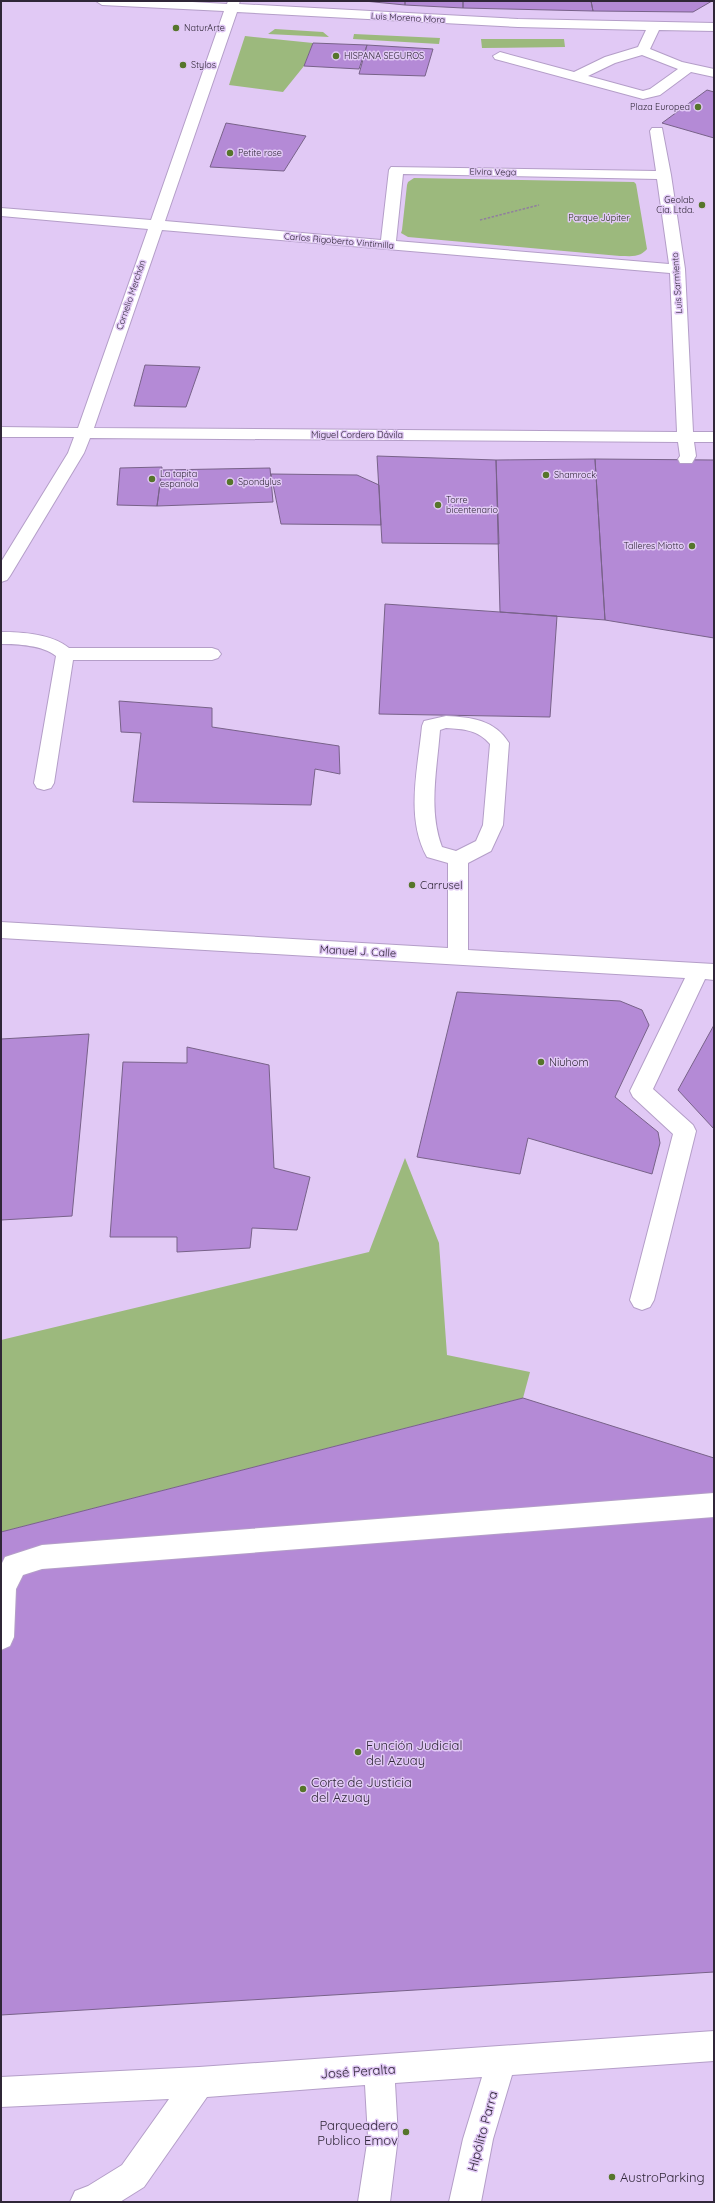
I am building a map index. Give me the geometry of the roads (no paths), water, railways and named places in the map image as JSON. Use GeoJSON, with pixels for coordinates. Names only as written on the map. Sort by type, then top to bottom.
{"type":"FeatureCollection","features":[{"type":"Feature","properties":{"kind":"street","name":"Luis Moreno Mora"},"geometry":{"type":"LineString","coordinates":[[102,1],[232,5],[518,23],[654,27],[714,27]]}},
{"type":"Feature","properties":{"kind":"street","name":"Cornelio Merchán"},"geometry":{"type":"LineString","coordinates":[[1,576],[76,453],[232,5]]}},
{"type":"Feature","properties":{"kind":"street"},"geometry":{"type":"LineString","coordinates":[[644,50],[654,27]]}},
{"type":"Feature","properties":{"kind":"street"},"geometry":{"type":"LineString","coordinates":[[575,77],[610,60],[644,50],[662,61],[687,69],[714,73]]}},
{"type":"Feature","properties":{"kind":"street"},"geometry":{"type":"LineString","coordinates":[[500,56],[643,95],[655,92],[687,69]]}},
{"type":"Feature","properties":{"kind":"street","name":"Luis Sarmiento"},"geometry":{"type":"LineString","coordinates":[[656,131],[664,175],[677,269],[685,437],[688,456],[686,459]]}},
{"type":"Feature","properties":{"kind":"street","name":"Elvira Vega"},"geometry":{"type":"LineString","coordinates":[[388,245],[396,170],[664,175]]}},
{"type":"Feature","properties":{"kind":"street","name":"Carlos Rigoberto Vintimilla"},"geometry":{"type":"LineString","coordinates":[[1,212],[677,269]]}},
{"type":"Feature","properties":{"kind":"street","name":"Miguel Cordero Dávila"},"geometry":{"type":"LineString","coordinates":[[1,432],[714,437]]}},
{"type":"Feature","properties":{"kind":"street"},"geometry":{"type":"LineString","coordinates":[[1,638],[18,638],[55,646],[65,654],[212,654]]}},
{"type":"Feature","properties":{"kind":"street"},"geometry":{"type":"LineString","coordinates":[[44,783],[65,654]]}},
{"type":"Feature","properties":{"kind":"street"},"geometry":{"type":"LineString","coordinates":[[446,722],[474,723],[490,731],[500,743],[493,824],[484,846],[458,858],[434,852],[426,831],[424,803],[430,726],[446,722]]}},
{"type":"Feature","properties":{"kind":"street"},"geometry":{"type":"LineString","coordinates":[[458,858],[458,957]]}},
{"type":"Feature","properties":{"kind":"street","name":"Manuel J. Calle"},"geometry":{"type":"LineString","coordinates":[[1,930],[706,971]]}},
{"type":"Feature","properties":{"kind":"street"},"geometry":{"type":"LineString","coordinates":[[642,1300],[686,1131],[641,1091],[674,1019],[706,971]]}},
{"type":"Feature","properties":{"kind":"street"},"geometry":{"type":"LineString","coordinates":[[1,1637],[3,1588],[14,1566],[42,1557],[714,1506]]}},
{"type":"Feature","properties":{"kind":"street","name":"José Peralta"},"geometry":{"type":"LineString","coordinates":[[1,2092],[199,2082],[714,2046]]}},
{"type":"Feature","properties":{"kind":"street","name":"Hipólito Parra"},"geometry":{"type":"LineString","coordinates":[[465,2202],[478,2138],[502,2060]]}},
{"type":"Feature","properties":{"kind":"street"},"geometry":{"type":"LineString","coordinates":[[374,2202],[383,2137],[379,2069]]}},
{"type":"Feature","properties":{"kind":"street"},"geometry":{"type":"LineString","coordinates":[[86,2202],[93,2201],[133,2176],[199,2082]]}},
{"type":"Feature","properties":{"kind":"place","name":"NaturArte"},"geometry":{"type":"Point","coordinates":[176,28]}},
{"type":"Feature","properties":{"kind":"place","name":"HISPANA SEGUROS"},"geometry":{"type":"Point","coordinates":[336,56]}},
{"type":"Feature","properties":{"kind":"place","name":"Stylos"},"geometry":{"type":"Point","coordinates":[183,65]}},
{"type":"Feature","properties":{"kind":"place","name":"Plaza Europea"},"geometry":{"type":"Point","coordinates":[698,107]}},
{"type":"Feature","properties":{"kind":"place","name":"Petite rose"},"geometry":{"type":"Point","coordinates":[230,153]}},
{"type":"Feature","properties":{"kind":"place","name":"Geolab Cia. Ltda."},"geometry":{"type":"Point","coordinates":[702,205]}},
{"type":"Feature","properties":{"kind":"place","name":"Shamrock"},"geometry":{"type":"Point","coordinates":[546,475]}},
{"type":"Feature","properties":{"kind":"place","name":"La tapita espanola"},"geometry":{"type":"Point","coordinates":[152,479]}},
{"type":"Feature","properties":{"kind":"place","name":"Spondylus"},"geometry":{"type":"Point","coordinates":[230,482]}},
{"type":"Feature","properties":{"kind":"place","name":"Torre bicentenario"},"geometry":{"type":"Point","coordinates":[438,505]}},
{"type":"Feature","properties":{"kind":"place","name":"Talleres Miotto"},"geometry":{"type":"Point","coordinates":[692,546]}},
{"type":"Feature","properties":{"kind":"place","name":"Carrusel"},"geometry":{"type":"Point","coordinates":[412,885]}},
{"type":"Feature","properties":{"kind":"place","name":"Niuhom"},"geometry":{"type":"Point","coordinates":[541,1062]}},
{"type":"Feature","properties":{"kind":"place","name":"Función Judicial del Azuay"},"geometry":{"type":"Point","coordinates":[358,1752]}},
{"type":"Feature","properties":{"kind":"place","name":"Corte de Justicia del Azuay"},"geometry":{"type":"Point","coordinates":[303,1789]}},
{"type":"Feature","properties":{"kind":"place","name":"Parqueadero Publico Emov"},"geometry":{"type":"Point","coordinates":[406,2132]}},
{"type":"Feature","properties":{"kind":"place","name":"AustroParking"},"geometry":{"type":"Point","coordinates":[612,2177]}},
{"type":"Feature","properties":{"kind":"park label","name":"Parque Júpiter"},"geometry":{"type":"Point","coordinates":[599,218]}}]}
